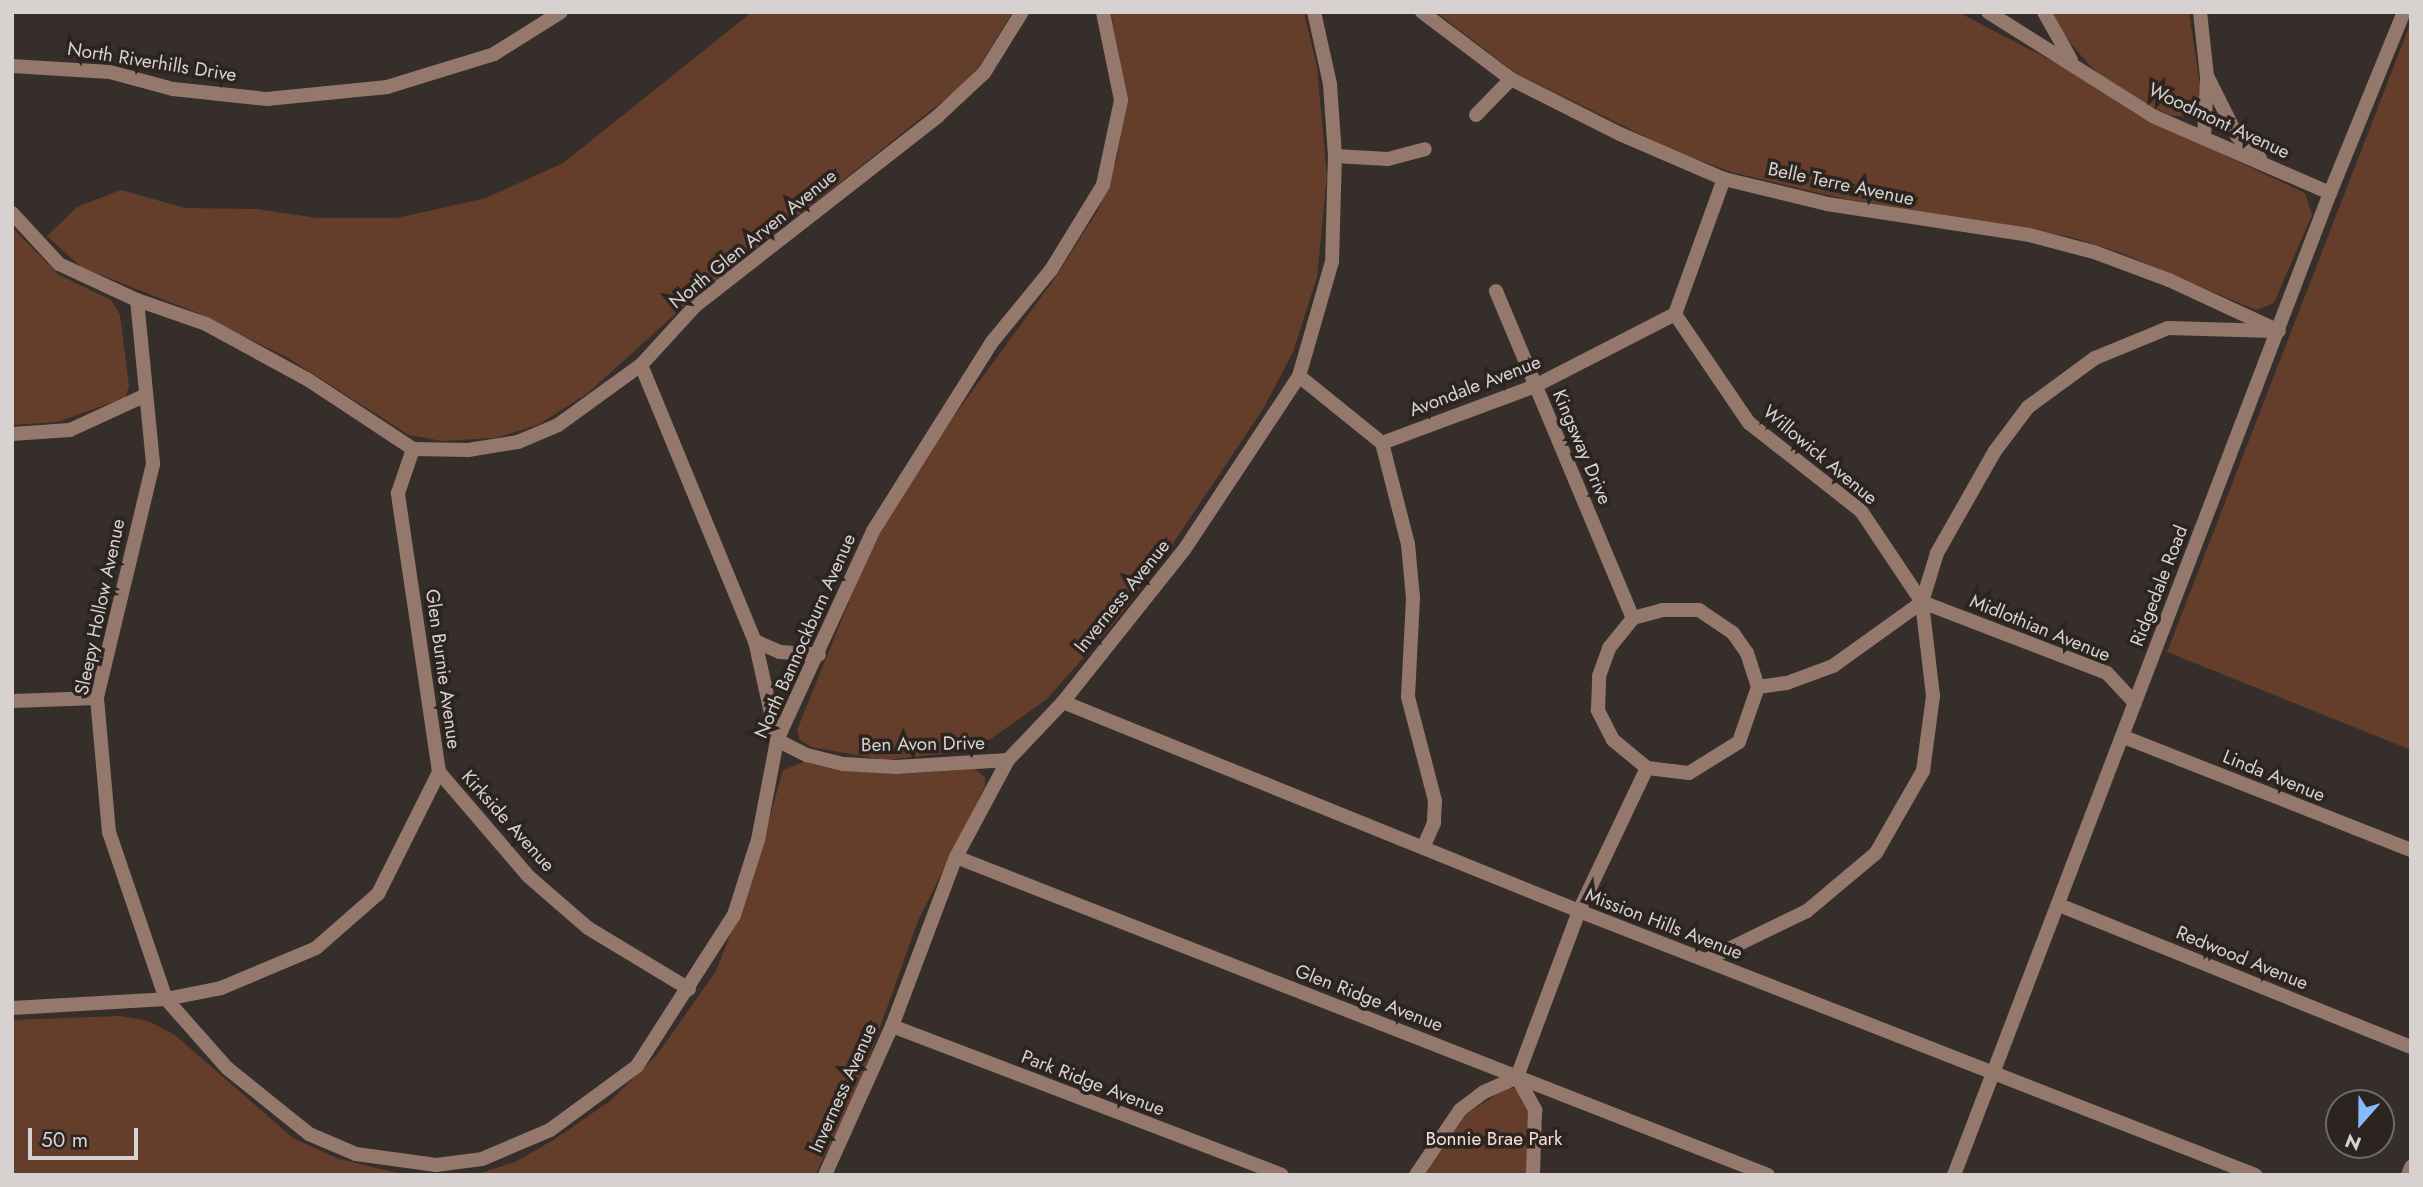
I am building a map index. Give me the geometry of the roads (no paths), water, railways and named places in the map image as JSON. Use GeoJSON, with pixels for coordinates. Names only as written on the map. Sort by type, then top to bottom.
{"type":"FeatureCollection","features":[{"type":"Feature","properties":{"kind":"street","name":"North Riverhills Drive"},"geometry":{"type":"LineString","coordinates":[[12,66],[110,72],[173,89],[267,99],[387,87],[494,54],[561,12]]}},
{"type":"Feature","properties":{"kind":"street","name":"North Glen Arven Avenue"},"geometry":{"type":"LineString","coordinates":[[413,449],[468,450],[518,442],[558,425],[641,365],[695,306],[938,116],[984,74],[1022,12]]}},
{"type":"Feature","properties":{"kind":"street","name":"North Bannockburn Avenue"},"geometry":{"type":"LineString","coordinates":[[166,999],[227,1068],[309,1134],[355,1154],[436,1165],[482,1159],[550,1130],[637,1066],[689,989],[734,915],[758,840],[777,740],[819,655],[873,531],[932,433],[992,342],[1051,270],[1103,185],[1121,100],[1103,12]]}},
{"type":"Feature","properties":{"kind":"street","name":"Inverness Avenue"},"geometry":{"type":"LineString","coordinates":[[825,1175],[892,1026],[956,857],[1008,760],[1063,702],[1184,550],[1299,376],[1332,262],[1335,156],[1330,84],[1314,12]]}},
{"type":"Feature","properties":{"kind":"street","name":"Belle Terre Avenue"},"geometry":{"type":"LineString","coordinates":[[1422,12],[1511,79],[1673,159],[1724,179],[1827,204],[2029,235],[2094,252],[2169,280],[2279,331]]}},
{"type":"Feature","properties":{"kind":"street"},"geometry":{"type":"LineString","coordinates":[[2044,12],[2073,62]]}},
{"type":"Feature","properties":{"kind":"street"},"geometry":{"type":"LineString","coordinates":[[2200,12],[2207,76],[2204,138]]}},
{"type":"Feature","properties":{"kind":"street","name":"Ridgedale Road"},"geometry":{"type":"LineString","coordinates":[[1954,1175],[2124,737],[2330,193],[2404,12]]}},
{"type":"Feature","properties":{"kind":"street","name":"Woodmont Avenue"},"geometry":{"type":"LineString","coordinates":[[1995,14],[2155,117],[2330,193]]}},
{"type":"Feature","properties":{"kind":"street"},"geometry":{"type":"LineString","coordinates":[[2207,76],[2238,136],[2266,165]]}},
{"type":"Feature","properties":{"kind":"street"},"geometry":{"type":"LineString","coordinates":[[1476,115],[1511,79]]}},
{"type":"Feature","properties":{"kind":"street"},"geometry":{"type":"LineString","coordinates":[[1335,156],[1388,159],[1425,149]]}},
{"type":"Feature","properties":{"kind":"street"},"geometry":{"type":"LineString","coordinates":[[1675,314],[1724,179]]}},
{"type":"Feature","properties":{"kind":"street"},"geometry":{"type":"LineString","coordinates":[[12,213],[60,264],[137,300],[217,330],[307,379],[413,449]]}},
{"type":"Feature","properties":{"kind":"street","name":"Kingsway Drive"},"geometry":{"type":"LineString","coordinates":[[1496,290],[1633,618]]}},
{"type":"Feature","properties":{"kind":"street","name":"Sleepy Hollow Avenue"},"geometry":{"type":"LineString","coordinates":[[137,300],[144,396],[153,464],[97,698],[109,832],[166,999]]}},
{"type":"Feature","properties":{"kind":"street","name":"Avondale Avenue"},"geometry":{"type":"LineString","coordinates":[[1382,443],[1535,386],[1675,314]]}},
{"type":"Feature","properties":{"kind":"street","name":"Willowick Avenue"},"geometry":{"type":"LineString","coordinates":[[1675,314],[1749,423],[1861,511],[1922,602],[1933,696],[1923,771],[1876,853],[1807,911],[1706,960]]}},
{"type":"Feature","properties":{"kind":"street"},"geometry":{"type":"LineString","coordinates":[[1758,687],[1787,683],[1833,666],[1922,602],[1937,553],[1995,451],[2028,407],[2095,358],[2168,328],[2279,331]]}},
{"type":"Feature","properties":{"kind":"street"},"geometry":{"type":"LineString","coordinates":[[641,365],[755,640],[777,740]]}},
{"type":"Feature","properties":{"kind":"street"},"geometry":{"type":"LineString","coordinates":[[1299,376],[1382,443],[1408,544],[1413,597],[1408,698],[1435,801],[1434,823],[1423,848]]}},
{"type":"Feature","properties":{"kind":"street"},"geometry":{"type":"LineString","coordinates":[[12,435],[70,429],[144,396]]}},
{"type":"Feature","properties":{"kind":"street","name":"Glen Burnie Avenue"},"geometry":{"type":"LineString","coordinates":[[166,999],[221,988],[316,948],[378,894],[439,772],[398,493],[413,449]]}},
{"type":"Feature","properties":{"kind":"street","name":"Midlothian Avenue"},"geometry":{"type":"LineString","coordinates":[[1922,602],[2107,673],[2135,703]]}},
{"type":"Feature","properties":{"kind":"street"},"geometry":{"type":"LineString","coordinates":[[1662,610],[1699,610],[1733,633],[1747,653],[1758,687],[1739,742],[1719,759],[1689,773],[1647,768],[1613,740],[1598,710],[1599,677],[1609,648],[1633,618],[1662,610]]}},
{"type":"Feature","properties":{"kind":"street"},"geometry":{"type":"LineString","coordinates":[[755,640],[780,652],[819,655]]}},
{"type":"Feature","properties":{"kind":"street"},"geometry":{"type":"LineString","coordinates":[[12,701],[97,698]]}},
{"type":"Feature","properties":{"kind":"street","name":"Mission Hills Avenue"},"geometry":{"type":"LineString","coordinates":[[1063,702],[1578,911],[2255,1175]]}},
{"type":"Feature","properties":{"kind":"street","name":"Linda Avenue"},"geometry":{"type":"LineString","coordinates":[[2124,737],[2411,850]]}},
{"type":"Feature","properties":{"kind":"street","name":"Ben Avon Drive"},"geometry":{"type":"LineString","coordinates":[[777,740],[807,755],[845,764],[896,767],[1008,760]]}},
{"type":"Feature","properties":{"kind":"street"},"geometry":{"type":"LineString","coordinates":[[1416,1175],[1460,1110],[1484,1092],[1517,1077],[1578,911],[1647,768]]}},
{"type":"Feature","properties":{"kind":"street","name":"Kirkside Avenue"},"geometry":{"type":"LineString","coordinates":[[439,772],[528,876],[588,929],[689,989]]}},
{"type":"Feature","properties":{"kind":"street","name":"Glen Ridge Avenue"},"geometry":{"type":"LineString","coordinates":[[956,857],[1768,1175]]}},
{"type":"Feature","properties":{"kind":"street","name":"Redwood Avenue"},"geometry":{"type":"LineString","coordinates":[[2059,905],[2411,1047]]}},
{"type":"Feature","properties":{"kind":"street"},"geometry":{"type":"LineString","coordinates":[[12,1009],[166,999]]}},
{"type":"Feature","properties":{"kind":"street","name":"Park Ridge Avenue"},"geometry":{"type":"LineString","coordinates":[[892,1026],[1282,1175]]}},
{"type":"Feature","properties":{"kind":"street"},"geometry":{"type":"LineString","coordinates":[[1517,1077],[1535,1110],[1533,1175]]}},
{"type":"Feature","properties":{"kind":"street"},"geometry":{"type":"LineString","coordinates":[[2408,1175],[2411,1167]]}},
{"type":"Feature","properties":{"kind":"park label","name":"Bonnie Brae Park"},"geometry":{"type":"Point","coordinates":[1494,1139]}}]}
